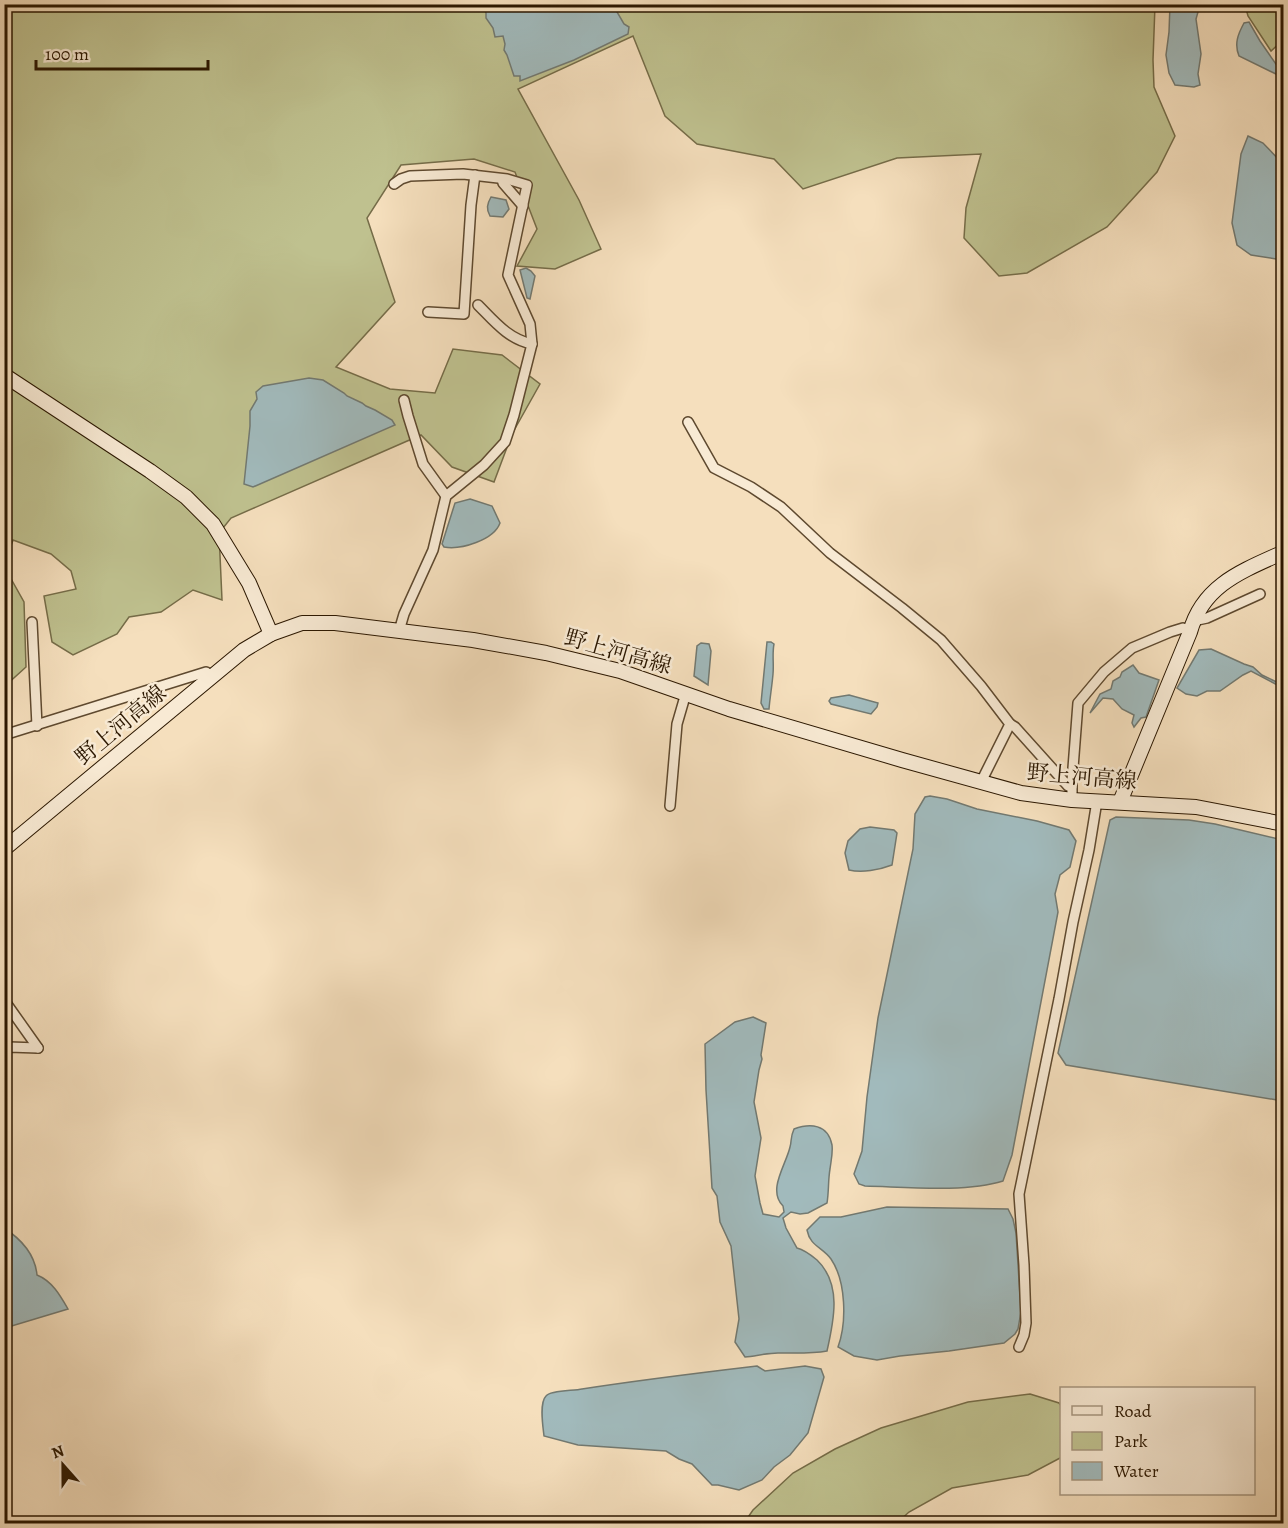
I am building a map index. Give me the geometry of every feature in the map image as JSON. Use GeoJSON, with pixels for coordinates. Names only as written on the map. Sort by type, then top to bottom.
{"type":"FeatureCollection","features":[{"type":"Feature","properties":{"kind":"main road"},"geometry":{"type":"LineString","coordinates":[[4,375],[186,496],[213,524],[249,583],[271,634]]}},
{"type":"Feature","properties":{"kind":"main road"},"geometry":{"type":"LineString","coordinates":[[1120,802],[1192,625],[1214,591],[1242,571],[1284,552]]}},
{"type":"Feature","properties":{"kind":"main road","name":"野上河高線"},"geometry":{"type":"LineString","coordinates":[[4,849],[244,650],[271,634],[302,623],[335,623],[473,640],[546,653],[620,671],[729,709],[1021,793],[1072,793],[1097,801],[1196,807],[1284,824]]}},
{"type":"Feature","properties":{"kind":"street"},"geometry":{"type":"LineString","coordinates":[[428,312],[464,314],[475,175]]}},
{"type":"Feature","properties":{"kind":"street"},"geometry":{"type":"LineString","coordinates":[[394,184],[410,176],[475,175],[502,178],[527,185],[508,275],[530,324],[532,344],[505,442],[484,465],[446,496],[433,550],[404,614],[399,631]]}},
{"type":"Feature","properties":{"kind":"street"},"geometry":{"type":"LineString","coordinates":[[502,178],[503,183],[523,206]]}},
{"type":"Feature","properties":{"kind":"street"},"geometry":{"type":"LineString","coordinates":[[477,305],[506,332],[521,341],[532,344]]}},
{"type":"Feature","properties":{"kind":"street"},"geometry":{"type":"LineString","coordinates":[[404,400],[423,464],[446,496]]}},
{"type":"Feature","properties":{"kind":"street"},"geometry":{"type":"LineString","coordinates":[[688,422],[714,468],[751,486],[782,507],[830,553],[942,640],[1010,724],[1072,793]]}},
{"type":"Feature","properties":{"kind":"street"},"geometry":{"type":"LineString","coordinates":[[1072,793],[1078,703],[1104,672],[1132,648],[1192,625],[1260,594]]}},
{"type":"Feature","properties":{"kind":"street"},"geometry":{"type":"LineString","coordinates":[[32,622],[37,726]]}},
{"type":"Feature","properties":{"kind":"street"},"geometry":{"type":"LineString","coordinates":[[4,735],[206,672],[213,676]]}},
{"type":"Feature","properties":{"kind":"street"},"geometry":{"type":"LineString","coordinates":[[670,806],[677,724],[686,693]]}},
{"type":"Feature","properties":{"kind":"street"},"geometry":{"type":"LineString","coordinates":[[981,782],[1010,724]]}},
{"type":"Feature","properties":{"kind":"street"},"geometry":{"type":"LineString","coordinates":[[1019,1347],[1026,1323],[1019,1194],[1097,801]]}},
{"type":"Feature","properties":{"kind":"street"},"geometry":{"type":"LineString","coordinates":[[4,1000],[38,1048],[9,1047],[4,1049]]}},
{"type":"Feature","properties":{"kind":"green space"},"geometry":{"type":"Polygon","coordinates":[[[5,5],[1155,5],[1154,87],[1175,136],[1157,172],[1107,227],[1027,273],[999,276],[964,238],[966,208],[981,154],[897,158],[803,189],[774,159],[697,144],[665,116],[633,36],[518,89],[579,200],[601,249],[555,269],[517,266],[537,229],[515,172],[474,159],[401,165],[367,218],[395,302],[336,367],[390,389],[435,393],[453,349],[502,355],[540,384],[512,434],[494,482],[452,467],[421,435],[231,518],[219,533],[222,600],[193,590],[161,612],[129,617],[117,634],[73,655],[52,642],[44,596],[76,589],[71,571],[51,554],[13,540],[5,563],[5,5]]]}},
{"type":"Feature","properties":{"kind":"green space"},"geometry":{"type":"Polygon","coordinates":[[[1245,5],[1283,5],[1283,40],[1271,51],[1248,16],[1245,5]]]}},
{"type":"Feature","properties":{"kind":"green space"},"geometry":{"type":"Polygon","coordinates":[[[5,568],[24,602],[26,667],[5,686],[5,568]]]}},
{"type":"Feature","properties":{"kind":"green space"},"geometry":{"type":"Polygon","coordinates":[[[1030,1394],[1059,1403],[1060,1458],[1028,1475],[952,1488],[909,1512],[897,1523],[744,1523],[753,1510],[793,1473],[835,1449],[881,1428],[968,1402],[1030,1394]]]}},
{"type":"Feature","properties":{"kind":"water"},"geometry":{"type":"Polygon","coordinates":[[[483,5],[613,5],[624,24],[629,27],[628,34],[574,60],[520,81],[520,76],[514,76],[504,50],[503,36],[495,37],[483,5]]]}},
{"type":"Feature","properties":{"kind":"water"},"geometry":{"type":"Polygon","coordinates":[[[1170,5],[1200,5],[1196,19],[1201,54],[1198,74],[1200,85],[1194,87],[1175,85],[1169,73],[1166,55],[1170,5]]]}},
{"type":"Feature","properties":{"kind":"water"},"geometry":{"type":"Polygon","coordinates":[[[1249,22],[1278,67],[1276,74],[1239,56],[1238,35],[1244,23],[1249,22]]]}},
{"type":"Feature","properties":{"kind":"water"},"geometry":{"type":"Polygon","coordinates":[[[1248,136],[1263,143],[1283,164],[1283,260],[1251,255],[1237,245],[1232,223],[1241,154],[1248,136]]]}},
{"type":"Feature","properties":{"kind":"water"},"geometry":{"type":"Polygon","coordinates":[[[491,197],[506,200],[509,209],[503,217],[490,216],[488,206],[491,197]]]}},
{"type":"Feature","properties":{"kind":"water"},"geometry":{"type":"Polygon","coordinates":[[[526,268],[535,276],[530,299],[527,298],[520,270],[526,268]]]}},
{"type":"Feature","properties":{"kind":"water"},"geometry":{"type":"Polygon","coordinates":[[[309,378],[323,380],[347,396],[392,420],[395,425],[253,487],[244,484],[250,411],[257,399],[256,392],[263,386],[309,378]]]}},
{"type":"Feature","properties":{"kind":"water"},"geometry":{"type":"Polygon","coordinates":[[[470,499],[492,506],[500,523],[497,529],[484,539],[468,545],[444,547],[442,544],[455,503],[470,499]]]}},
{"type":"Feature","properties":{"kind":"water"},"geometry":{"type":"Polygon","coordinates":[[[767,642],[774,644],[773,670],[769,709],[764,709],[761,703],[767,642]]]}},
{"type":"Feature","properties":{"kind":"water"},"geometry":{"type":"Polygon","coordinates":[[[701,643],[709,644],[711,651],[708,685],[694,676],[697,646],[701,643]]]}},
{"type":"Feature","properties":{"kind":"water"},"geometry":{"type":"Polygon","coordinates":[[[1211,649],[1253,667],[1262,675],[1283,685],[1283,688],[1251,671],[1220,691],[1207,691],[1197,696],[1186,694],[1177,688],[1199,650],[1211,649]]]}},
{"type":"Feature","properties":{"kind":"water"},"geometry":{"type":"Polygon","coordinates":[[[1133,665],[1139,673],[1159,680],[1146,717],[1141,718],[1134,727],[1132,723],[1134,715],[1122,709],[1113,699],[1103,698],[1090,713],[1100,694],[1111,689],[1113,681],[1133,665]]]}},
{"type":"Feature","properties":{"kind":"water"},"geometry":{"type":"Polygon","coordinates":[[[849,695],[878,703],[877,707],[871,714],[831,704],[829,701],[831,698],[849,695]]]}},
{"type":"Feature","properties":{"kind":"water"},"geometry":{"type":"Polygon","coordinates":[[[930,796],[1069,830],[1076,841],[1070,867],[1060,875],[1055,894],[1058,912],[1012,1155],[1003,1181],[988,1185],[953,1188],[865,1186],[859,1184],[854,1174],[862,1151],[878,1018],[913,849],[915,814],[925,797],[930,796]]]}},
{"type":"Feature","properties":{"kind":"water"},"geometry":{"type":"Polygon","coordinates":[[[1116,817],[1189,820],[1283,840],[1283,1101],[1066,1065],[1058,1053],[1110,820],[1116,817]]]}},
{"type":"Feature","properties":{"kind":"water"},"geometry":{"type":"Polygon","coordinates":[[[870,827],[894,830],[897,833],[892,865],[870,870],[849,870],[845,853],[848,841],[860,829],[870,827]]]}},
{"type":"Feature","properties":{"kind":"water"},"geometry":{"type":"Polygon","coordinates":[[[753,1017],[766,1023],[754,1102],[761,1138],[755,1176],[763,1214],[779,1217],[784,1212],[777,1193],[777,1185],[794,1129],[806,1126],[818,1127],[827,1133],[832,1145],[827,1203],[808,1213],[791,1212],[783,1218],[797,1248],[817,1260],[830,1280],[834,1315],[827,1351],[774,1353],[745,1357],[735,1342],[739,1319],[731,1246],[720,1222],[717,1196],[712,1188],[705,1044],[735,1022],[753,1017]]]}},
{"type":"Feature","properties":{"kind":"water"},"geometry":{"type":"Polygon","coordinates":[[[887,1207],[1008,1209],[1016,1233],[1021,1312],[1015,1334],[1004,1343],[877,1360],[854,1356],[838,1347],[844,1314],[840,1279],[831,1259],[811,1240],[807,1230],[820,1217],[841,1217],[887,1207]]]}},
{"type":"Feature","properties":{"kind":"water"},"geometry":{"type":"Polygon","coordinates":[[[4,1228],[26,1248],[36,1267],[37,1275],[51,1285],[68,1309],[5,1328],[4,1228]]]}},
{"type":"Feature","properties":{"kind":"water"},"geometry":{"type":"Polygon","coordinates":[[[757,1366],[765,1371],[805,1366],[821,1369],[824,1377],[808,1433],[790,1455],[762,1480],[739,1490],[712,1485],[692,1464],[666,1451],[578,1445],[544,1436],[543,1404],[549,1394],[757,1366]]]}}]}
